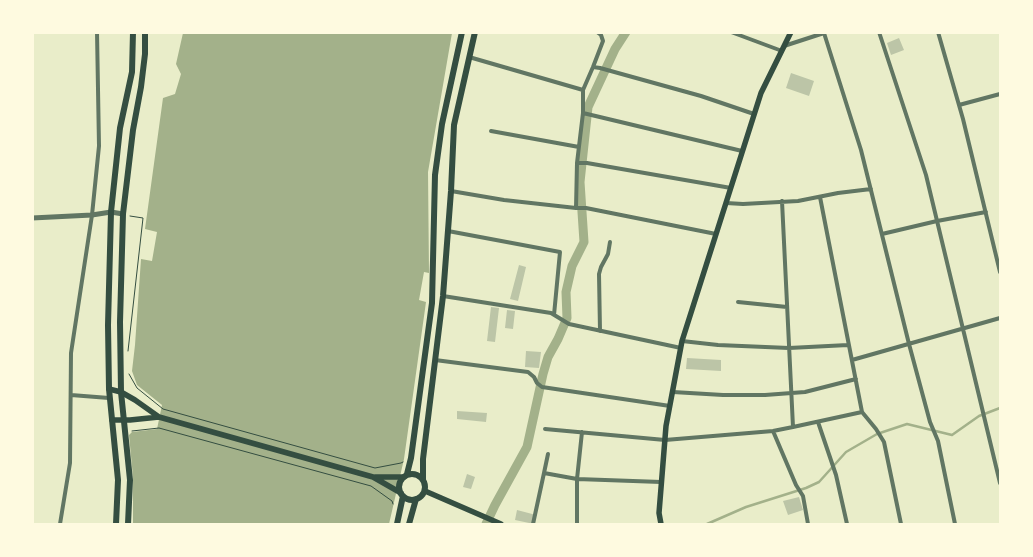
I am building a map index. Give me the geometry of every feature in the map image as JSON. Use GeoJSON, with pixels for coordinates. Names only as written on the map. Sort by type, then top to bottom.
{"type":"FeatureCollection","features":[{"type":"Feature","properties":{"kind":"main road"},"geometry":{"type":"LineString","coordinates":[[116,524],[118,480],[109,398],[108,325],[111,212],[120,128],[132,72],[133,32]]}},
{"type":"Feature","properties":{"kind":"main road"},"geometry":{"type":"LineString","coordinates":[[128,524],[130,480],[126,420],[121,392],[120,322],[133,130],[141,87],[145,54],[145,32]]}},
{"type":"Feature","properties":{"kind":"main road"},"geometry":{"type":"LineString","coordinates":[[397,524],[402,494],[400,484],[406,476],[411,458],[432,303],[435,175],[442,124],[462,32]]}},
{"type":"Feature","properties":{"kind":"main road"},"geometry":{"type":"LineString","coordinates":[[109,389],[121,392],[160,417],[373,477],[411,500],[420,498],[425,491],[423,459],[443,296],[454,125],[475,32]]}},
{"type":"Feature","properties":{"kind":"main road"},"geometry":{"type":"LineString","coordinates":[[661,524],[659,513],[666,426],[682,341],[761,93],[791,32]]}},
{"type":"Feature","properties":{"kind":"main road"},"geometry":{"type":"LineString","coordinates":[[112,420],[160,417]]}},
{"type":"Feature","properties":{"kind":"main road"},"geometry":{"type":"LineString","coordinates":[[373,477],[416,474],[423,479]]}},
{"type":"Feature","properties":{"kind":"main road"},"geometry":{"type":"LineString","coordinates":[[425,491],[499,523]]}},
{"type":"Feature","properties":{"kind":"main road"},"geometry":{"type":"LineString","coordinates":[[409,524],[416,499]]}},
{"type":"Feature","properties":{"kind":"street"},"geometry":{"type":"LineString","coordinates":[[60,524],[70,463],[71,353],[92,214],[99,146],[97,32]]}},
{"type":"Feature","properties":{"kind":"street"},"geometry":{"type":"LineString","coordinates":[[576,208],[577,163],[583,113],[583,90],[603,40],[597,32]]}},
{"type":"Feature","properties":{"kind":"street"},"geometry":{"type":"LineString","coordinates":[[731,32],[783,49],[825,33],[861,150],[909,344],[930,422],[938,442],[955,524]]}},
{"type":"Feature","properties":{"kind":"street"},"geometry":{"type":"LineString","coordinates":[[879,32],[926,175],[1000,483]]}},
{"type":"Feature","properties":{"kind":"street"},"geometry":{"type":"LineString","coordinates":[[938,32],[959,105],[1000,272]]}},
{"type":"Feature","properties":{"kind":"street"},"geometry":{"type":"LineString","coordinates":[[469,57],[583,90]]}},
{"type":"Feature","properties":{"kind":"street"},"geometry":{"type":"LineString","coordinates":[[593,67],[701,96],[754,114]]}},
{"type":"Feature","properties":{"kind":"street"},"geometry":{"type":"LineString","coordinates":[[959,105],[1000,94]]}},
{"type":"Feature","properties":{"kind":"street"},"geometry":{"type":"LineString","coordinates":[[583,113],[742,152]]}},
{"type":"Feature","properties":{"kind":"street"},"geometry":{"type":"LineString","coordinates":[[490,131],[579,147]]}},
{"type":"Feature","properties":{"kind":"street"},"geometry":{"type":"LineString","coordinates":[[577,163],[731,188]]}},
{"type":"Feature","properties":{"kind":"street"},"geometry":{"type":"LineString","coordinates":[[726,203],[798,201],[871,189]]}},
{"type":"Feature","properties":{"kind":"street"},"geometry":{"type":"LineString","coordinates":[[451,191],[504,200],[586,208],[716,234]]}},
{"type":"Feature","properties":{"kind":"street"},"geometry":{"type":"LineString","coordinates":[[820,197],[862,412],[884,442],[901,524]]}},
{"type":"Feature","properties":{"kind":"street"},"geometry":{"type":"LineString","coordinates":[[782,201],[793,427]]}},
{"type":"Feature","properties":{"kind":"street"},"geometry":{"type":"LineString","coordinates":[[32,218],[111,212],[126,215]]}},
{"type":"Feature","properties":{"kind":"street"},"geometry":{"type":"LineString","coordinates":[[882,234],[986,212]]}},
{"type":"Feature","properties":{"kind":"street"},"geometry":{"type":"LineString","coordinates":[[448,231],[560,252],[554,315]]}},
{"type":"Feature","properties":{"kind":"street"},"geometry":{"type":"LineString","coordinates":[[600,330],[599,274],[608,254],[610,242]]}},
{"type":"Feature","properties":{"kind":"street"},"geometry":{"type":"LineString","coordinates":[[443,296],[551,313],[569,324],[681,348]]}},
{"type":"Feature","properties":{"kind":"street"},"geometry":{"type":"LineString","coordinates":[[738,302],[787,307]]}},
{"type":"Feature","properties":{"kind":"street"},"geometry":{"type":"LineString","coordinates":[[852,360],[1000,318]]}},
{"type":"Feature","properties":{"kind":"street"},"geometry":{"type":"LineString","coordinates":[[682,341],[718,345],[789,348],[848,346]]}},
{"type":"Feature","properties":{"kind":"street"},"geometry":{"type":"LineString","coordinates":[[435,360],[522,371],[531,374],[542,387],[670,406]]}},
{"type":"Feature","properties":{"kind":"street"},"geometry":{"type":"LineString","coordinates":[[673,392],[765,395],[805,392],[856,379]]}},
{"type":"Feature","properties":{"kind":"street"},"geometry":{"type":"LineString","coordinates":[[71,395],[109,398]]}},
{"type":"Feature","properties":{"kind":"street"},"geometry":{"type":"LineString","coordinates":[[545,429],[665,440],[773,431],[862,412]]}},
{"type":"Feature","properties":{"kind":"street"},"geometry":{"type":"LineString","coordinates":[[818,422],[836,475],[846,524]]}},
{"type":"Feature","properties":{"kind":"street"},"geometry":{"type":"LineString","coordinates":[[773,431],[796,485],[803,496],[808,524]]}},
{"type":"Feature","properties":{"kind":"street"},"geometry":{"type":"LineString","coordinates":[[577,524],[577,479],[582,432]]}},
{"type":"Feature","properties":{"kind":"street"},"geometry":{"type":"LineString","coordinates":[[533,524],[548,454]]}},
{"type":"Feature","properties":{"kind":"street"},"geometry":{"type":"LineString","coordinates":[[544,473],[577,479],[661,482]]}},
{"type":"Feature","properties":{"kind":"path"},"geometry":{"type":"LineString","coordinates":[[126,215],[143,218],[128,351]]}},
{"type":"Feature","properties":{"kind":"path"},"geometry":{"type":"LineString","coordinates":[[126,370],[137,388],[163,409],[375,468],[401,463]]}},
{"type":"Feature","properties":{"kind":"path"},"geometry":{"type":"LineString","coordinates":[[128,431],[159,428],[371,486],[392,501]]}},
{"type":"Feature","properties":{"kind":"shaded area"},"geometry":{"type":"Polygon","coordinates":[[[183,33],[452,33],[428,172],[429,273],[424,272],[419,300],[426,302],[404,459],[389,524],[133,524],[133,477],[129,435],[132,432],[157,429],[162,405],[137,385],[132,371],[141,259],[152,261],[157,232],[145,229],[163,98],[175,94],[181,74],[176,64],[183,33]]]}},
{"type":"Feature","properties":{"kind":"building"},"geometry":{"type":"Polygon","coordinates":[[[899,38],[904,50],[891,55],[887,43],[899,38]]]}},
{"type":"Feature","properties":{"kind":"building"},"geometry":{"type":"Polygon","coordinates":[[[791,73],[814,81],[809,96],[786,88],[791,73]]]}},
{"type":"Feature","properties":{"kind":"building"},"geometry":{"type":"Polygon","coordinates":[[[519,265],[526,267],[518,301],[510,299],[519,265]]]}},
{"type":"Feature","properties":{"kind":"building"},"geometry":{"type":"Polygon","coordinates":[[[491,307],[499,308],[495,342],[487,341],[491,307]]]}},
{"type":"Feature","properties":{"kind":"building"},"geometry":{"type":"Polygon","coordinates":[[[507,310],[515,311],[513,329],[505,328],[507,310]]]}},
{"type":"Feature","properties":{"kind":"building"},"geometry":{"type":"Polygon","coordinates":[[[526,351],[541,352],[539,368],[525,367],[526,351]]]}},
{"type":"Feature","properties":{"kind":"building"},"geometry":{"type":"Polygon","coordinates":[[[687,358],[721,360],[721,371],[686,369],[687,358]]]}},
{"type":"Feature","properties":{"kind":"building"},"geometry":{"type":"Polygon","coordinates":[[[457,411],[487,413],[486,422],[457,419],[457,411]]]}},
{"type":"Feature","properties":{"kind":"building"},"geometry":{"type":"Polygon","coordinates":[[[467,474],[475,477],[471,489],[463,487],[467,474]]]}},
{"type":"Feature","properties":{"kind":"building"},"geometry":{"type":"Polygon","coordinates":[[[799,497],[803,510],[788,515],[783,501],[799,497]]]}},
{"type":"Feature","properties":{"kind":"building"},"geometry":{"type":"Polygon","coordinates":[[[517,510],[536,515],[534,524],[515,520],[517,510]]]}},
{"type":"Feature","properties":{"kind":"waterway"},"geometry":{"type":"LineString","coordinates":[[486,524],[527,447],[548,357],[567,318],[566,292],[572,266],[584,242],[580,182],[588,107],[615,49],[626,32]]}},
{"type":"Feature","properties":{"kind":"waterway"},"geometry":{"type":"LineString","coordinates":[[707,524],[746,507],[819,482],[846,452],[877,434],[907,424],[952,435],[979,416],[1000,408]]}}]}
